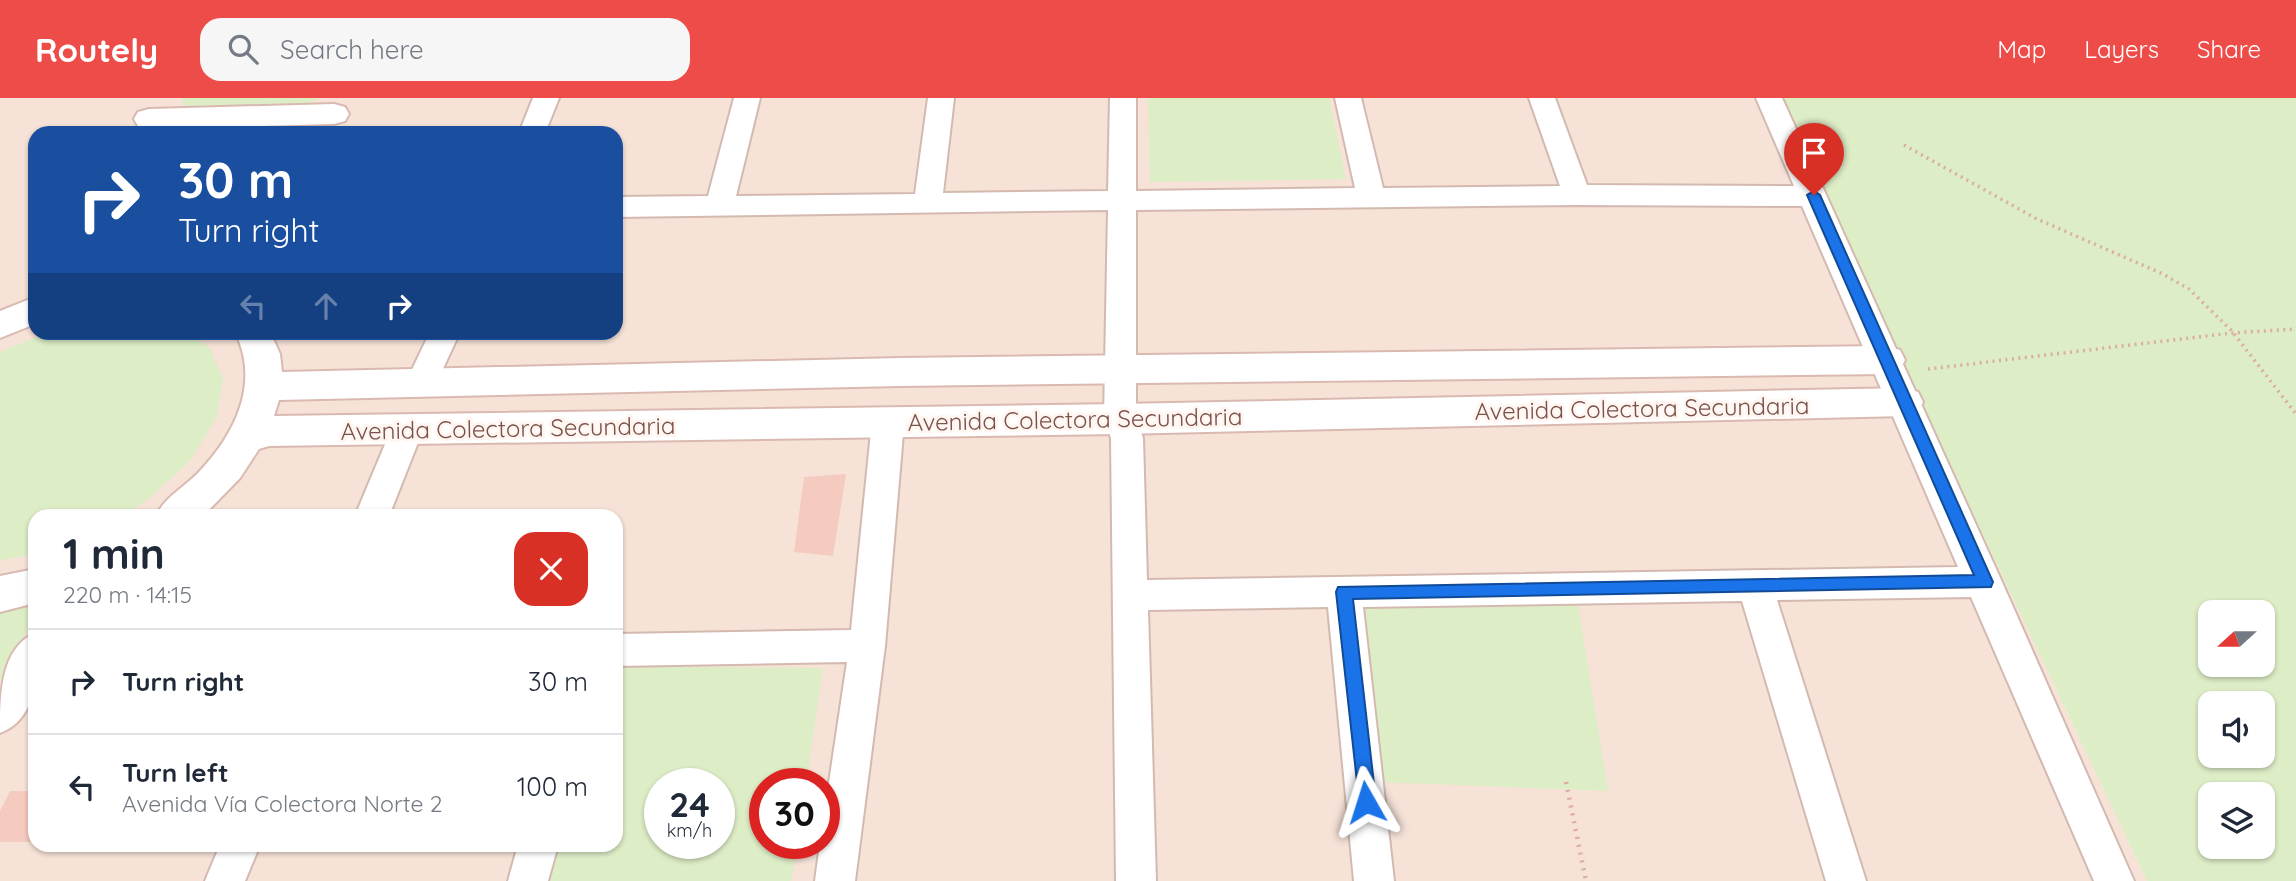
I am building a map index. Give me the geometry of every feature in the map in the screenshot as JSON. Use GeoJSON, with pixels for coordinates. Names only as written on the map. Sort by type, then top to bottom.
{"type":"FeatureCollection","features":[{"type":"Feature","properties":{"kind":"street"},"geometry":{"type":"LineString","coordinates":[[534,126],[546,98]]}},
{"type":"Feature","properties":{"kind":"street"},"geometry":{"type":"LineString","coordinates":[[719,206],[747,98]]}},
{"type":"Feature","properties":{"kind":"street"},"geometry":{"type":"LineString","coordinates":[[928,203],[942,98]]}},
{"type":"Feature","properties":{"kind":"street"},"geometry":{"type":"LineString","coordinates":[[1123,98],[1120,419],[1127,438],[1136,881]]}},
{"type":"Feature","properties":{"kind":"street"},"geometry":{"type":"LineString","coordinates":[[1348,98],[1371,198]]}},
{"type":"Feature","properties":{"kind":"street"},"geometry":{"type":"LineString","coordinates":[[1542,98],[1577,195]]}},
{"type":"Feature","properties":{"kind":"street"},"geometry":{"type":"LineString","coordinates":[[1769,98],[2115,881]]}},
{"type":"Feature","properties":{"kind":"street"},"geometry":{"type":"LineString","coordinates":[[150,117],[334,115]]}},
{"type":"Feature","properties":{"kind":"street"},"geometry":{"type":"LineString","coordinates":[[623,207],[1577,195],[1814,195]]}},
{"type":"Feature","properties":{"kind":"street"},"geometry":{"type":"LineString","coordinates":[[183,509],[219,475],[246,438],[258,411],[264,386],[263,356],[256,340]]}},
{"type":"Feature","properties":{"kind":"street"},"geometry":{"type":"LineString","coordinates":[[424,380],[442,340]]}},
{"type":"Feature","properties":{"kind":"street","name":"Avenida Colectora Secundaria"},"geometry":{"type":"LineString","coordinates":[[264,386],[424,380],[1121,370],[1895,378]]}},
{"type":"Feature","properties":{"kind":"street","name":"Avenida Colectora Secundaria"},"geometry":{"type":"LineString","coordinates":[[246,438],[270,431],[1120,419],[1895,378]]}},
{"type":"Feature","properties":{"kind":"street"},"geometry":{"type":"LineString","coordinates":[[835,881],[867,646],[887,422]]}},
{"type":"Feature","properties":{"kind":"street"},"geometry":{"type":"LineString","coordinates":[[375,509],[407,429]]}},
{"type":"Feature","properties":{"kind":"street"},"geometry":{"type":"LineString","coordinates":[[1132,595],[1985,582]]}},
{"type":"Feature","properties":{"kind":"street"},"geometry":{"type":"LineString","coordinates":[[1755,585],[1846,881]]}},
{"type":"Feature","properties":{"kind":"street"},"geometry":{"type":"LineString","coordinates":[[0,594],[28,588]]}},
{"type":"Feature","properties":{"kind":"street"},"geometry":{"type":"LineString","coordinates":[[1344,592],[1374,881]]}},
{"type":"Feature","properties":{"kind":"street"},"geometry":{"type":"LineString","coordinates":[[623,650],[867,646]]}},
{"type":"Feature","properties":{"kind":"street"},"geometry":{"type":"LineString","coordinates":[[0,713],[28,664]]}},
{"type":"Feature","properties":{"kind":"street"},"geometry":{"type":"LineString","coordinates":[[225,881],[237,852]]}},
{"type":"Feature","properties":{"kind":"street"},"geometry":{"type":"LineString","coordinates":[[528,881],[536,852]]}},
{"type":"Feature","properties":{"kind":"path"},"geometry":{"type":"LineString","coordinates":[[1904,145],[1972,186],[2086,242],[2154,267],[2191,290],[2232,333],[2296,414]]}},
{"type":"Feature","properties":{"kind":"path"},"geometry":{"type":"LineString","coordinates":[[1895,378],[2232,333],[2296,329]]}},
{"type":"Feature","properties":{"kind":"path"},"geometry":{"type":"LineString","coordinates":[[1566,782],[1586,881]]}},
{"type":"Feature","properties":{"kind":"shaded area"},"geometry":{"type":"Polygon","coordinates":[[[0,98],[1767,98],[1912,385],[2147,881],[0,881],[0,98]]]}},
{"type":"Feature","properties":{"kind":"green space"},"geometry":{"type":"Polygon","coordinates":[[[182,98],[321,98],[300,107],[193,108],[183,104],[182,98]]]}},
{"type":"Feature","properties":{"kind":"green space"},"geometry":{"type":"Polygon","coordinates":[[[1148,98],[1329,98],[1346,179],[1150,182],[1148,98]]]}},
{"type":"Feature","properties":{"kind":"green space"},"geometry":{"type":"Polygon","coordinates":[[[1767,98],[2296,98],[2296,881],[2147,881],[1912,385],[1767,98]]]}},
{"type":"Feature","properties":{"kind":"green space"},"geometry":{"type":"Polygon","coordinates":[[[28,340],[199,340],[210,348],[223,379],[216,418],[190,461],[146,501],[133,509],[28,509],[28,556],[0,560],[0,352],[28,340]]]}},
{"type":"Feature","properties":{"kind":"green space"},"geometry":{"type":"Polygon","coordinates":[[[28,597],[28,628],[0,681],[0,604],[28,597]]]}},
{"type":"Feature","properties":{"kind":"green space"},"geometry":{"type":"Polygon","coordinates":[[[1577,598],[1608,791],[1375,782],[1354,602],[1577,598]]]}},
{"type":"Feature","properties":{"kind":"green space"},"geometry":{"type":"Polygon","coordinates":[[[623,666],[823,668],[808,768],[749,768],[749,859],[795,859],[791,881],[550,881],[557,852],[623,852],[623,666]]]}},
{"type":"Feature","properties":{"kind":"building"},"geometry":{"type":"Polygon","coordinates":[[[846,474],[833,556],[794,552],[804,477],[846,474]]]}},
{"type":"Feature","properties":{"kind":"building"},"geometry":{"type":"Polygon","coordinates":[[[10,791],[28,791],[28,842],[0,842],[0,811],[10,791]]]}},
{"type":"Feature","properties":{"kind":"route"},"geometry":{"type":"LineString","coordinates":[[1366,802],[1344,592],[1985,582],[1814,195]]}}]}
